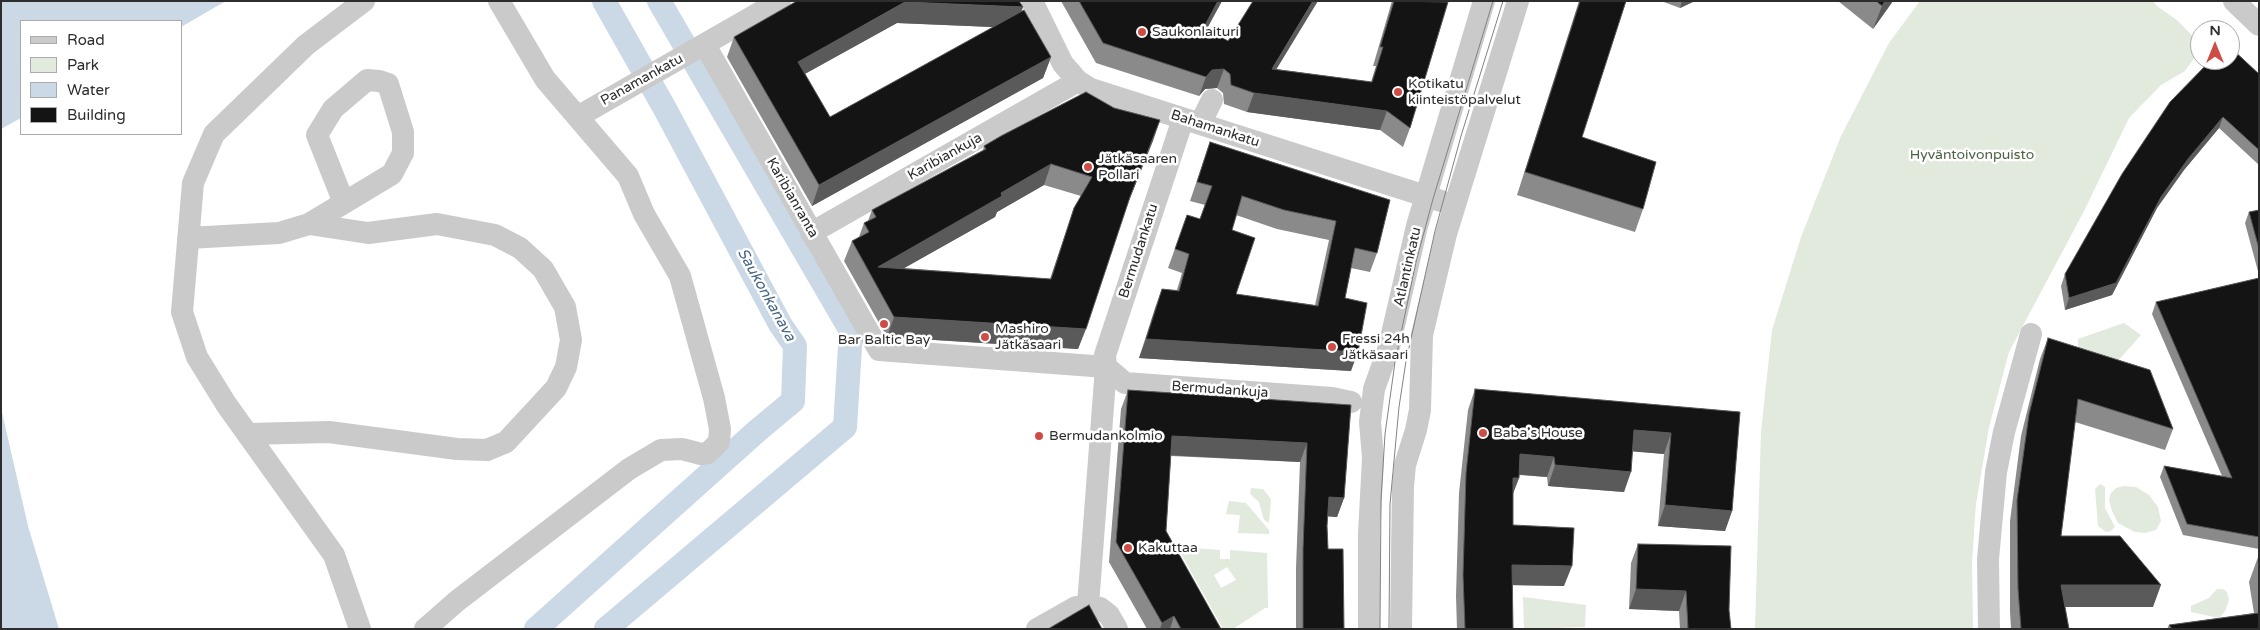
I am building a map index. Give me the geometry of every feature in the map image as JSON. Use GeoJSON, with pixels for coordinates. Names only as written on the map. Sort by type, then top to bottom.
{"type":"FeatureCollection","features":[{"type":"Feature","properties":{"kind":"street"},"geometry":{"type":"LineString","coordinates":[[360,629],[334,555],[248,434],[197,357],[182,312],[193,183],[214,134],[306,45],[364,1]]}},
{"type":"Feature","properties":{"kind":"street"},"geometry":{"type":"LineString","coordinates":[[425,629],[457,600],[629,469],[661,450],[682,449],[701,454],[708,453],[719,442],[720,428],[714,398],[680,276],[644,214],[628,176],[546,79],[498,1]]}},
{"type":"Feature","properties":{"kind":"street","name":"Panamankatu"},"geometry":{"type":"LineString","coordinates":[[579,116],[780,1]]}},
{"type":"Feature","properties":{"kind":"street","name":"Bahamankatu"},"geometry":{"type":"LineString","coordinates":[[1032,1],[1063,64],[1078,81],[1091,89],[1441,202]]}},
{"type":"Feature","properties":{"kind":"street","name":"Atlantinkatu"},"geometry":{"type":"LineString","coordinates":[[1401,629],[1405,466],[1420,410],[1422,334],[1446,234],[1441,202],[1484,1]]}},
{"type":"Feature","properties":{"kind":"street","name":"Atlantinkatu"},"geometry":{"type":"LineString","coordinates":[[1369,629],[1369,534],[1373,458],[1370,422],[1374,389],[1441,202],[1518,1]]}},
{"type":"Feature","properties":{"kind":"street"},"geometry":{"type":"LineString","coordinates":[[2234,1],[2259,25]]}},
{"type":"Feature","properties":{"kind":"street","name":"Karibianranta"},"geometry":{"type":"LineString","coordinates":[[703,46],[879,350],[1106,361]]}},
{"type":"Feature","properties":{"kind":"street"},"geometry":{"type":"LineString","coordinates":[[188,238],[279,233],[310,224],[392,174],[403,153],[403,132],[388,84],[379,81],[367,80],[332,109],[318,135],[344,203]]}},
{"type":"Feature","properties":{"kind":"street","name":"Karibiankuja"},"geometry":{"type":"LineString","coordinates":[[812,233],[1078,81]]}},
{"type":"Feature","properties":{"kind":"street","name":"Bermudankatu"},"geometry":{"type":"LineString","coordinates":[[1106,361],[1192,121],[1212,100]]}},
{"type":"Feature","properties":{"kind":"street"},"geometry":{"type":"LineString","coordinates":[[248,434],[329,432],[457,449],[486,450],[506,442],[556,388],[566,367],[571,340],[565,307],[542,269],[520,248],[495,235],[437,224],[368,233],[310,224]]}},
{"type":"Feature","properties":{"kind":"street"},"geometry":{"type":"LineString","coordinates":[[1988,629],[1988,559],[1996,472],[2004,432],[2031,334]]}},
{"type":"Feature","properties":{"kind":"street"},"geometry":{"type":"LineString","coordinates":[[1088,605],[1106,361]]}},
{"type":"Feature","properties":{"kind":"street","name":"Bermudankuja"},"geometry":{"type":"LineString","coordinates":[[1106,361],[1125,383],[1332,398],[1351,402]]}},
{"type":"Feature","properties":{"kind":"street"},"geometry":{"type":"LineString","coordinates":[[1037,629],[1076,607],[1088,605],[1100,608],[1109,616],[1117,629]]}},
{"type":"Feature","properties":{"kind":"green space","name":"Hyväntoivonpuisto"},"geometry":{"type":"Polygon","coordinates":[[[1920,1],[2153,1],[2178,21],[2190,34],[2190,64],[2185,71],[2161,85],[2129,118],[2084,211],[2009,352],[1989,427],[1976,504],[1972,562],[1973,629],[1755,629],[1761,432],[1772,330],[1801,237],[1841,136],[1889,43],[1920,1]]]}},
{"type":"Feature","properties":{"kind":"green space"},"geometry":{"type":"Polygon","coordinates":[[[2124,323],[2141,335],[2115,364],[2078,353],[2078,339],[2124,323]]]}},
{"type":"Feature","properties":{"kind":"green space"},"geometry":{"type":"Polygon","coordinates":[[[2100,484],[2105,487],[2105,508],[2115,527],[2111,531],[2106,532],[2098,526],[2095,489],[2100,484]]]}},
{"type":"Feature","properties":{"kind":"green space"},"geometry":{"type":"Polygon","coordinates":[[[2124,486],[2136,487],[2149,495],[2158,507],[2161,521],[2156,530],[2145,533],[2135,532],[2118,523],[2109,500],[2111,493],[2116,488],[2124,486]]]}},
{"type":"Feature","properties":{"kind":"green space"},"geometry":{"type":"Polygon","coordinates":[[[1251,488],[1263,489],[1271,499],[1269,523],[1264,520],[1259,502],[1250,494],[1251,488]]]}},
{"type":"Feature","properties":{"kind":"green space"},"geometry":{"type":"Polygon","coordinates":[[[1229,501],[1246,503],[1269,530],[1269,534],[1238,533],[1240,515],[1226,514],[1229,501]]]}},
{"type":"Feature","properties":{"kind":"green space"},"geometry":{"type":"Polygon","coordinates":[[[1180,547],[1220,550],[1220,559],[1230,559],[1230,550],[1267,553],[1268,608],[1265,608],[1233,629],[1223,629],[1180,552],[1180,547]],[[1227,567],[1214,575],[1221,588],[1236,580],[1227,567]]]}},
{"type":"Feature","properties":{"kind":"green space"},"geometry":{"type":"Polygon","coordinates":[[[2217,589],[2223,589],[2227,592],[2229,600],[2225,611],[2219,618],[2191,612],[2191,606],[2209,598],[2217,589]]]}},
{"type":"Feature","properties":{"kind":"green space"},"geometry":{"type":"Polygon","coordinates":[[[1523,597],[1586,605],[1585,627],[1524,629],[1523,597]]]}},
{"type":"Feature","properties":{"kind":"water"},"geometry":{"type":"Polygon","coordinates":[[[1,1],[226,1],[182,26],[182,20],[20,20],[20,119],[1,129],[1,1]]]}},
{"type":"Feature","properties":{"kind":"water"},"geometry":{"type":"Polygon","coordinates":[[[1,408],[28,526],[59,629],[1,629],[1,408]]]}},
{"type":"Feature","properties":{"kind":"building"},"geometry":{"type":"Polygon","coordinates":[[[797,1],[1019,1],[1023,7],[905,2],[798,62],[830,117],[1024,10],[1051,57],[819,185],[734,37],[797,1]]]}},
{"type":"Feature","properties":{"kind":"building"},"geometry":{"type":"Polygon","coordinates":[[[1079,1],[1218,1],[1204,27],[1228,41],[1253,1],[1313,1],[1272,69],[1372,82],[1394,1],[1448,2],[1410,128],[1387,111],[1254,93],[1231,85],[1230,74],[1224,69],[1212,70],[1206,77],[1103,43],[1079,1]]]}},
{"type":"Feature","properties":{"kind":"building"},"geometry":{"type":"Polygon","coordinates":[[[1580,1],[1626,1],[1582,137],[1656,162],[1643,209],[1525,172],[1580,1]]]}},
{"type":"Feature","properties":{"kind":"building"},"geometry":{"type":"Polygon","coordinates":[[[1876,1],[1885,1],[1882,6],[1876,1]]]}},
{"type":"Feature","properties":{"kind":"building"},"geometry":{"type":"Polygon","coordinates":[[[2240,56],[2259,74],[2259,150],[2223,117],[2188,159],[2161,197],[2116,283],[2069,298],[2065,274],[2122,174],[2170,102],[2201,70],[2240,70],[2240,56]]]}},
{"type":"Feature","properties":{"kind":"building"},"geometry":{"type":"Polygon","coordinates":[[[1086,92],[1114,108],[1160,120],[1130,197],[1086,329],[894,317],[852,241],[869,232],[864,223],[876,217],[872,210],[986,149],[984,146],[1086,92]],[[1051,164],[1001,193],[1002,196],[878,267],[1051,279],[1074,208],[1092,177],[1051,164]]]}},
{"type":"Feature","properties":{"kind":"building"},"geometry":{"type":"Polygon","coordinates":[[[1210,142],[1390,200],[1377,253],[1355,248],[1345,298],[1367,303],[1358,352],[1146,339],[1162,289],[1179,291],[1189,254],[1175,249],[1187,215],[1200,219],[1212,186],[1197,182],[1210,142]],[[1242,196],[1232,230],[1255,238],[1236,294],[1318,306],[1336,221],[1284,210],[1242,196]]]}},
{"type":"Feature","properties":{"kind":"building"},"geometry":{"type":"Polygon","coordinates":[[[2259,210],[2259,249],[2249,212],[2259,210]]]}},
{"type":"Feature","properties":{"kind":"building"},"geometry":{"type":"Polygon","coordinates":[[[2259,278],[2259,537],[2187,524],[2164,466],[2232,478],[2156,302],[2259,278]]]}},
{"type":"Feature","properties":{"kind":"building"},"geometry":{"type":"Polygon","coordinates":[[[2048,338],[2150,370],[2173,429],[2078,399],[2061,536],[2120,536],[2161,585],[2061,585],[2069,629],[2021,629],[2018,589],[2017,500],[2029,414],[2048,338]]]}},
{"type":"Feature","properties":{"kind":"building"},"geometry":{"type":"Polygon","coordinates":[[[1475,389],[1740,412],[1732,511],[1665,505],[1671,433],[1634,430],[1631,472],[1555,465],[1554,457],[1520,454],[1519,478],[1513,478],[1513,525],[1574,528],[1572,566],[1512,565],[1513,629],[1465,629],[1463,575],[1466,473],[1475,389]]]}},
{"type":"Feature","properties":{"kind":"building"},"geometry":{"type":"Polygon","coordinates":[[[1128,390],[1351,405],[1344,498],[1329,497],[1327,526],[1328,549],[1343,549],[1344,629],[1303,629],[1303,549],[1307,443],[1172,436],[1166,531],[1221,629],[1181,629],[1174,616],[1162,623],[1116,542],[1128,390]]]}},
{"type":"Feature","properties":{"kind":"building"},"geometry":{"type":"Polygon","coordinates":[[[1638,544],[1731,546],[1729,610],[1731,629],[1688,629],[1686,591],[1636,589],[1638,544]]]}},
{"type":"Feature","properties":{"kind":"building"},"geometry":{"type":"Polygon","coordinates":[[[1089,605],[1102,629],[1048,629],[1089,605]]]}},
{"type":"Feature","properties":{"kind":"building"},"geometry":{"type":"Polygon","coordinates":[[[2259,613],[2259,629],[2172,629],[2169,625],[2259,613]]]}},
{"type":"Feature","properties":{"kind":"waterway","name":"Saukonkanava"},"geometry":{"type":"LineString","coordinates":[[536,629],[793,401],[795,346],[780,324],[664,107],[604,1]]}},
{"type":"Feature","properties":{"kind":"waterway","name":"Saukonkanava"},"geometry":{"type":"LineString","coordinates":[[606,629],[845,427],[851,331],[659,1]]}},
{"type":"Feature","properties":{"kind":"tram line"},"geometry":{"type":"LineString","coordinates":[[1380,629],[1381,500],[1385,434],[1395,362],[1416,262],[1433,199],[1493,1]]}},
{"type":"Feature","properties":{"kind":"tram line"},"geometry":{"type":"LineString","coordinates":[[1389,629],[1390,504],[1399,407],[1406,361],[1435,231],[1461,136],[1503,1]]}},
{"type":"Feature","properties":{"kind":"place","name":"Saukonlaituri"},"geometry":{"type":"Point","coordinates":[1142,32]}},
{"type":"Feature","properties":{"kind":"place","name":"Kotikatu kiinteistöpalvelut"},"geometry":{"type":"Point","coordinates":[1398,92]}},
{"type":"Feature","properties":{"kind":"place","name":"Jätkäsaaren Pollari"},"geometry":{"type":"Point","coordinates":[1088,167]}},
{"type":"Feature","properties":{"kind":"place","name":"Bar Baltic Bay"},"geometry":{"type":"Point","coordinates":[884,324]}},
{"type":"Feature","properties":{"kind":"place","name":"Mashiro Jätkäsaari"},"geometry":{"type":"Point","coordinates":[985,337]}},
{"type":"Feature","properties":{"kind":"place","name":"Fressi 24h Jätkäsaari"},"geometry":{"type":"Point","coordinates":[1332,347]}},
{"type":"Feature","properties":{"kind":"place","name":"Baba's House"},"geometry":{"type":"Point","coordinates":[1483,433]}},
{"type":"Feature","properties":{"kind":"place","name":"Bermudankolmio"},"geometry":{"type":"Point","coordinates":[1039,436]}},
{"type":"Feature","properties":{"kind":"place","name":"Kakuttaa"},"geometry":{"type":"Point","coordinates":[1128,548]}}]}
